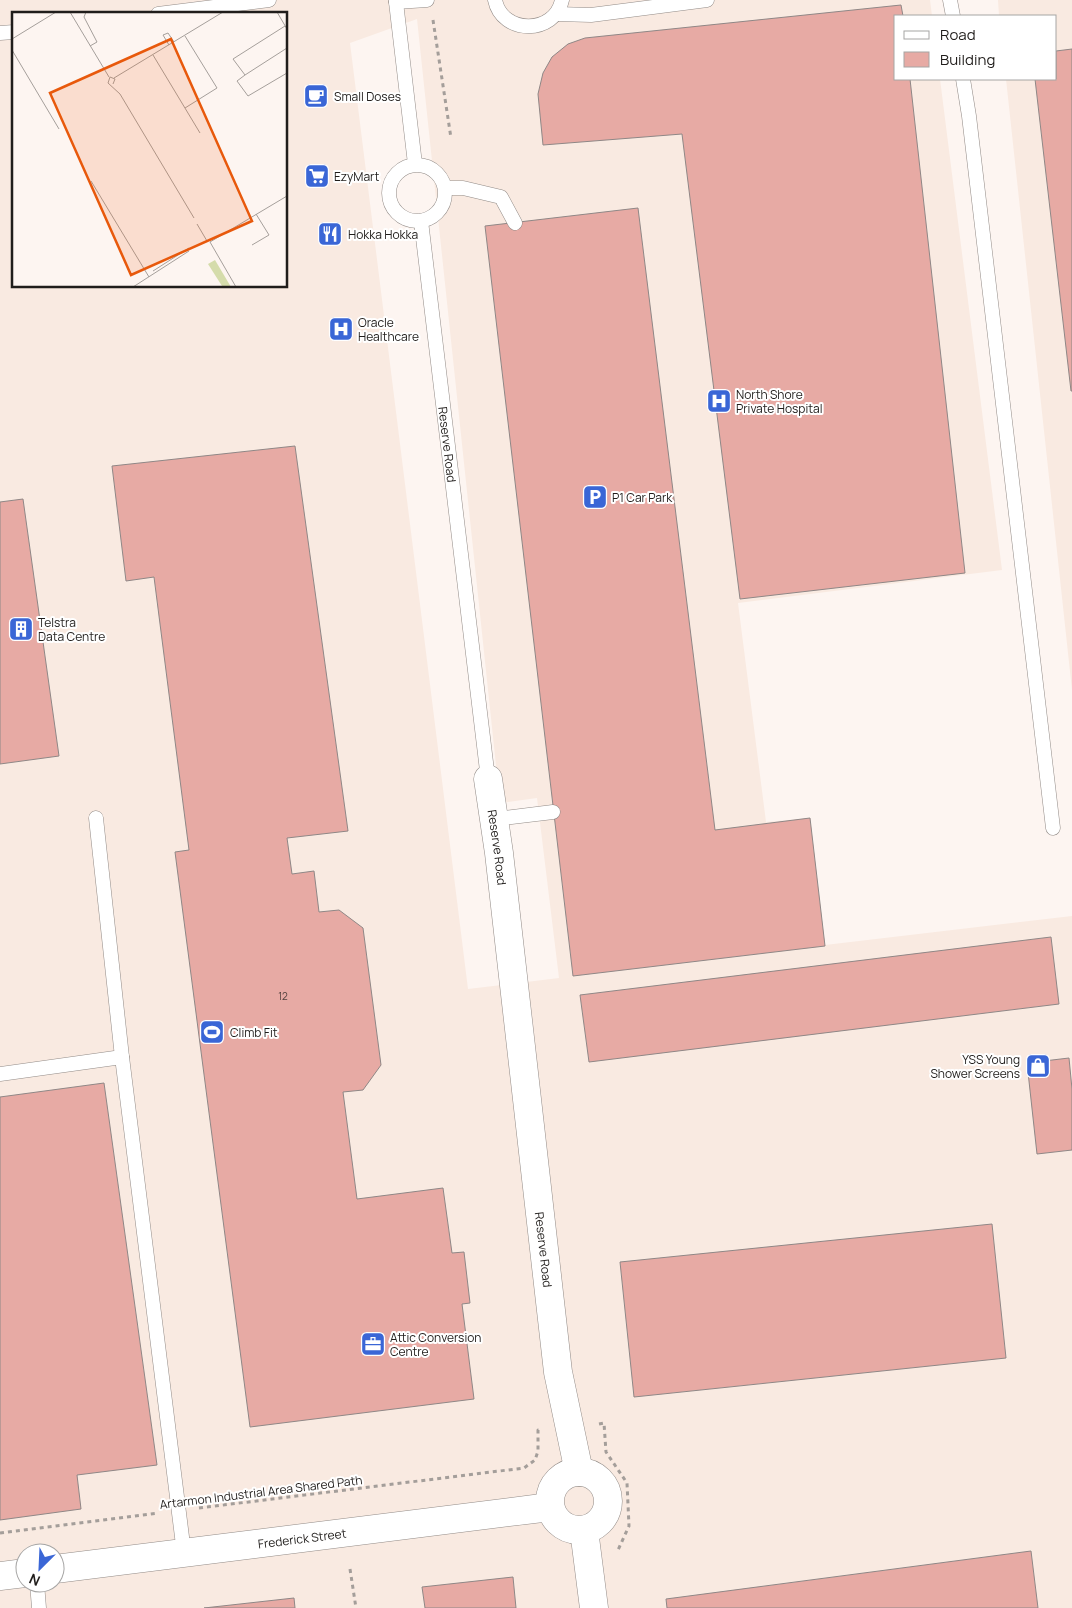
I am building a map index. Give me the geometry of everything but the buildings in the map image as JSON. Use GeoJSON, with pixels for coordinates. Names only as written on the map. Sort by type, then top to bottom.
{"type":"FeatureCollection","features":[{"type":"Feature","properties":{"kind":"street","name":"Reserve Road"},"geometry":{"type":"LineString","coordinates":[[488,779],[558,1372],[578,1472]]}},
{"type":"Feature","properties":{"kind":"street"},"geometry":{"type":"LineString","coordinates":[[568,1473],[588,1473],[604,1485],[608,1494],[606,1513],[601,1521],[593,1527],[584,1530],[566,1528],[553,1516],[550,1507],[549,1497],[553,1487],[559,1478],[568,1473]]}},
{"type":"Feature","properties":{"kind":"street","name":"Frederick Street"},"geometry":{"type":"LineString","coordinates":[[65,1568],[550,1507]]}},
{"type":"Feature","properties":{"kind":"street"},"geometry":{"type":"LineString","coordinates":[[584,1530],[594,1608]]}},
{"type":"Feature","properties":{"kind":"street"},"geometry":{"type":"LineString","coordinates":[[0,1576],[15,1574]]}},
{"type":"Feature","properties":{"kind":"lane"},"geometry":{"type":"LineString","coordinates":[[174,12],[269,0]]}},
{"type":"Feature","properties":{"kind":"lane"},"geometry":{"type":"LineString","coordinates":[[415,164],[395,1],[427,0]]}},
{"type":"Feature","properties":{"kind":"lane"},"geometry":{"type":"LineString","coordinates":[[495,0],[500,13],[508,20],[518,26],[528,27],[539,26],[549,21],[556,14],[562,0]]}},
{"type":"Feature","properties":{"kind":"lane"},"geometry":{"type":"LineString","coordinates":[[556,14],[591,15],[707,0]]}},
{"type":"Feature","properties":{"kind":"lane"},"geometry":{"type":"LineString","coordinates":[[950,0],[953,15]]}},
{"type":"Feature","properties":{"kind":"lane"},"geometry":{"type":"LineString","coordinates":[[963,80],[1054,828]]}},
{"type":"Feature","properties":{"kind":"lane"},"geometry":{"type":"LineString","coordinates":[[415,164],[423,165],[438,173],[445,188],[445,196],[440,210],[428,219],[421,221],[403,217],[396,212],[389,196],[392,178],[406,166],[415,164]]}},
{"type":"Feature","properties":{"kind":"lane"},"geometry":{"type":"LineString","coordinates":[[445,188],[463,188],[501,197],[515,223]]}},
{"type":"Feature","properties":{"kind":"lane","name":"Reserve Road"},"geometry":{"type":"LineString","coordinates":[[421,221],[488,779]]}},
{"type":"Feature","properties":{"kind":"lane"},"geometry":{"type":"LineString","coordinates":[[494,819],[553,812]]}},
{"type":"Feature","properties":{"kind":"lane"},"geometry":{"type":"LineString","coordinates":[[96,818],[122,1056],[184,1553]]}},
{"type":"Feature","properties":{"kind":"lane"},"geometry":{"type":"LineString","coordinates":[[0,1074],[122,1056]]}},
{"type":"Feature","properties":{"kind":"lane"},"geometry":{"type":"LineString","coordinates":[[38,1593],[40,1608]]}},
{"type":"Feature","properties":{"kind":"path"},"geometry":{"type":"LineString","coordinates":[[433,20],[452,138]]}},
{"type":"Feature","properties":{"kind":"path","name":"Artarmon Industrial Area Shared Path"},"geometry":{"type":"LineString","coordinates":[[0,1533],[524,1468]]}},
{"type":"Feature","properties":{"kind":"path"},"geometry":{"type":"LineString","coordinates":[[350,1570],[356,1608]]}},
{"type":"Feature","properties":{"kind":"shaded area"},"geometry":{"type":"Polygon","coordinates":[[[0,0],[930,0],[932,15],[894,15],[894,80],[940,80],[1002,570],[738,603],[766,822],[810,818],[825,945],[1072,916],[1072,1608],[0,1608],[0,0]],[[417,19],[350,43],[468,989],[559,978],[537,798],[500,803],[417,19]]]}},
{"type":"Feature","properties":{"kind":"shaded area"},"geometry":{"type":"Polygon","coordinates":[[[998,0],[1072,0],[1072,690],[1006,80],[1057,80],[1057,15],[999,15],[998,0]]]}},
{"type":"Feature","properties":{"kind":"place","name":"Small Doses"},"geometry":{"type":"Point","coordinates":[316,96]}},
{"type":"Feature","properties":{"kind":"place","name":"EzyMart"},"geometry":{"type":"Point","coordinates":[317,176]}},
{"type":"Feature","properties":{"kind":"place","name":"Hokka Hokka"},"geometry":{"type":"Point","coordinates":[330,234]}},
{"type":"Feature","properties":{"kind":"place","name":"Oracle Healthcare"},"geometry":{"type":"Point","coordinates":[341,329]}},
{"type":"Feature","properties":{"kind":"place","name":"North Shore Private Hospital"},"geometry":{"type":"Point","coordinates":[719,401]}},
{"type":"Feature","properties":{"kind":"place","name":"P1 Car Park"},"geometry":{"type":"Point","coordinates":[595,497]}},
{"type":"Feature","properties":{"kind":"place","name":"Telstra Data Centre"},"geometry":{"type":"Point","coordinates":[21,629]}},
{"type":"Feature","properties":{"kind":"place","name":"Climb Fit"},"geometry":{"type":"Point","coordinates":[212,1032]}},
{"type":"Feature","properties":{"kind":"place","name":"YSS Young Shower Screens"},"geometry":{"type":"Point","coordinates":[1038,1066]}},
{"type":"Feature","properties":{"kind":"place","name":"Attic Conversion Centre"},"geometry":{"type":"Point","coordinates":[373,1344]}}]}
